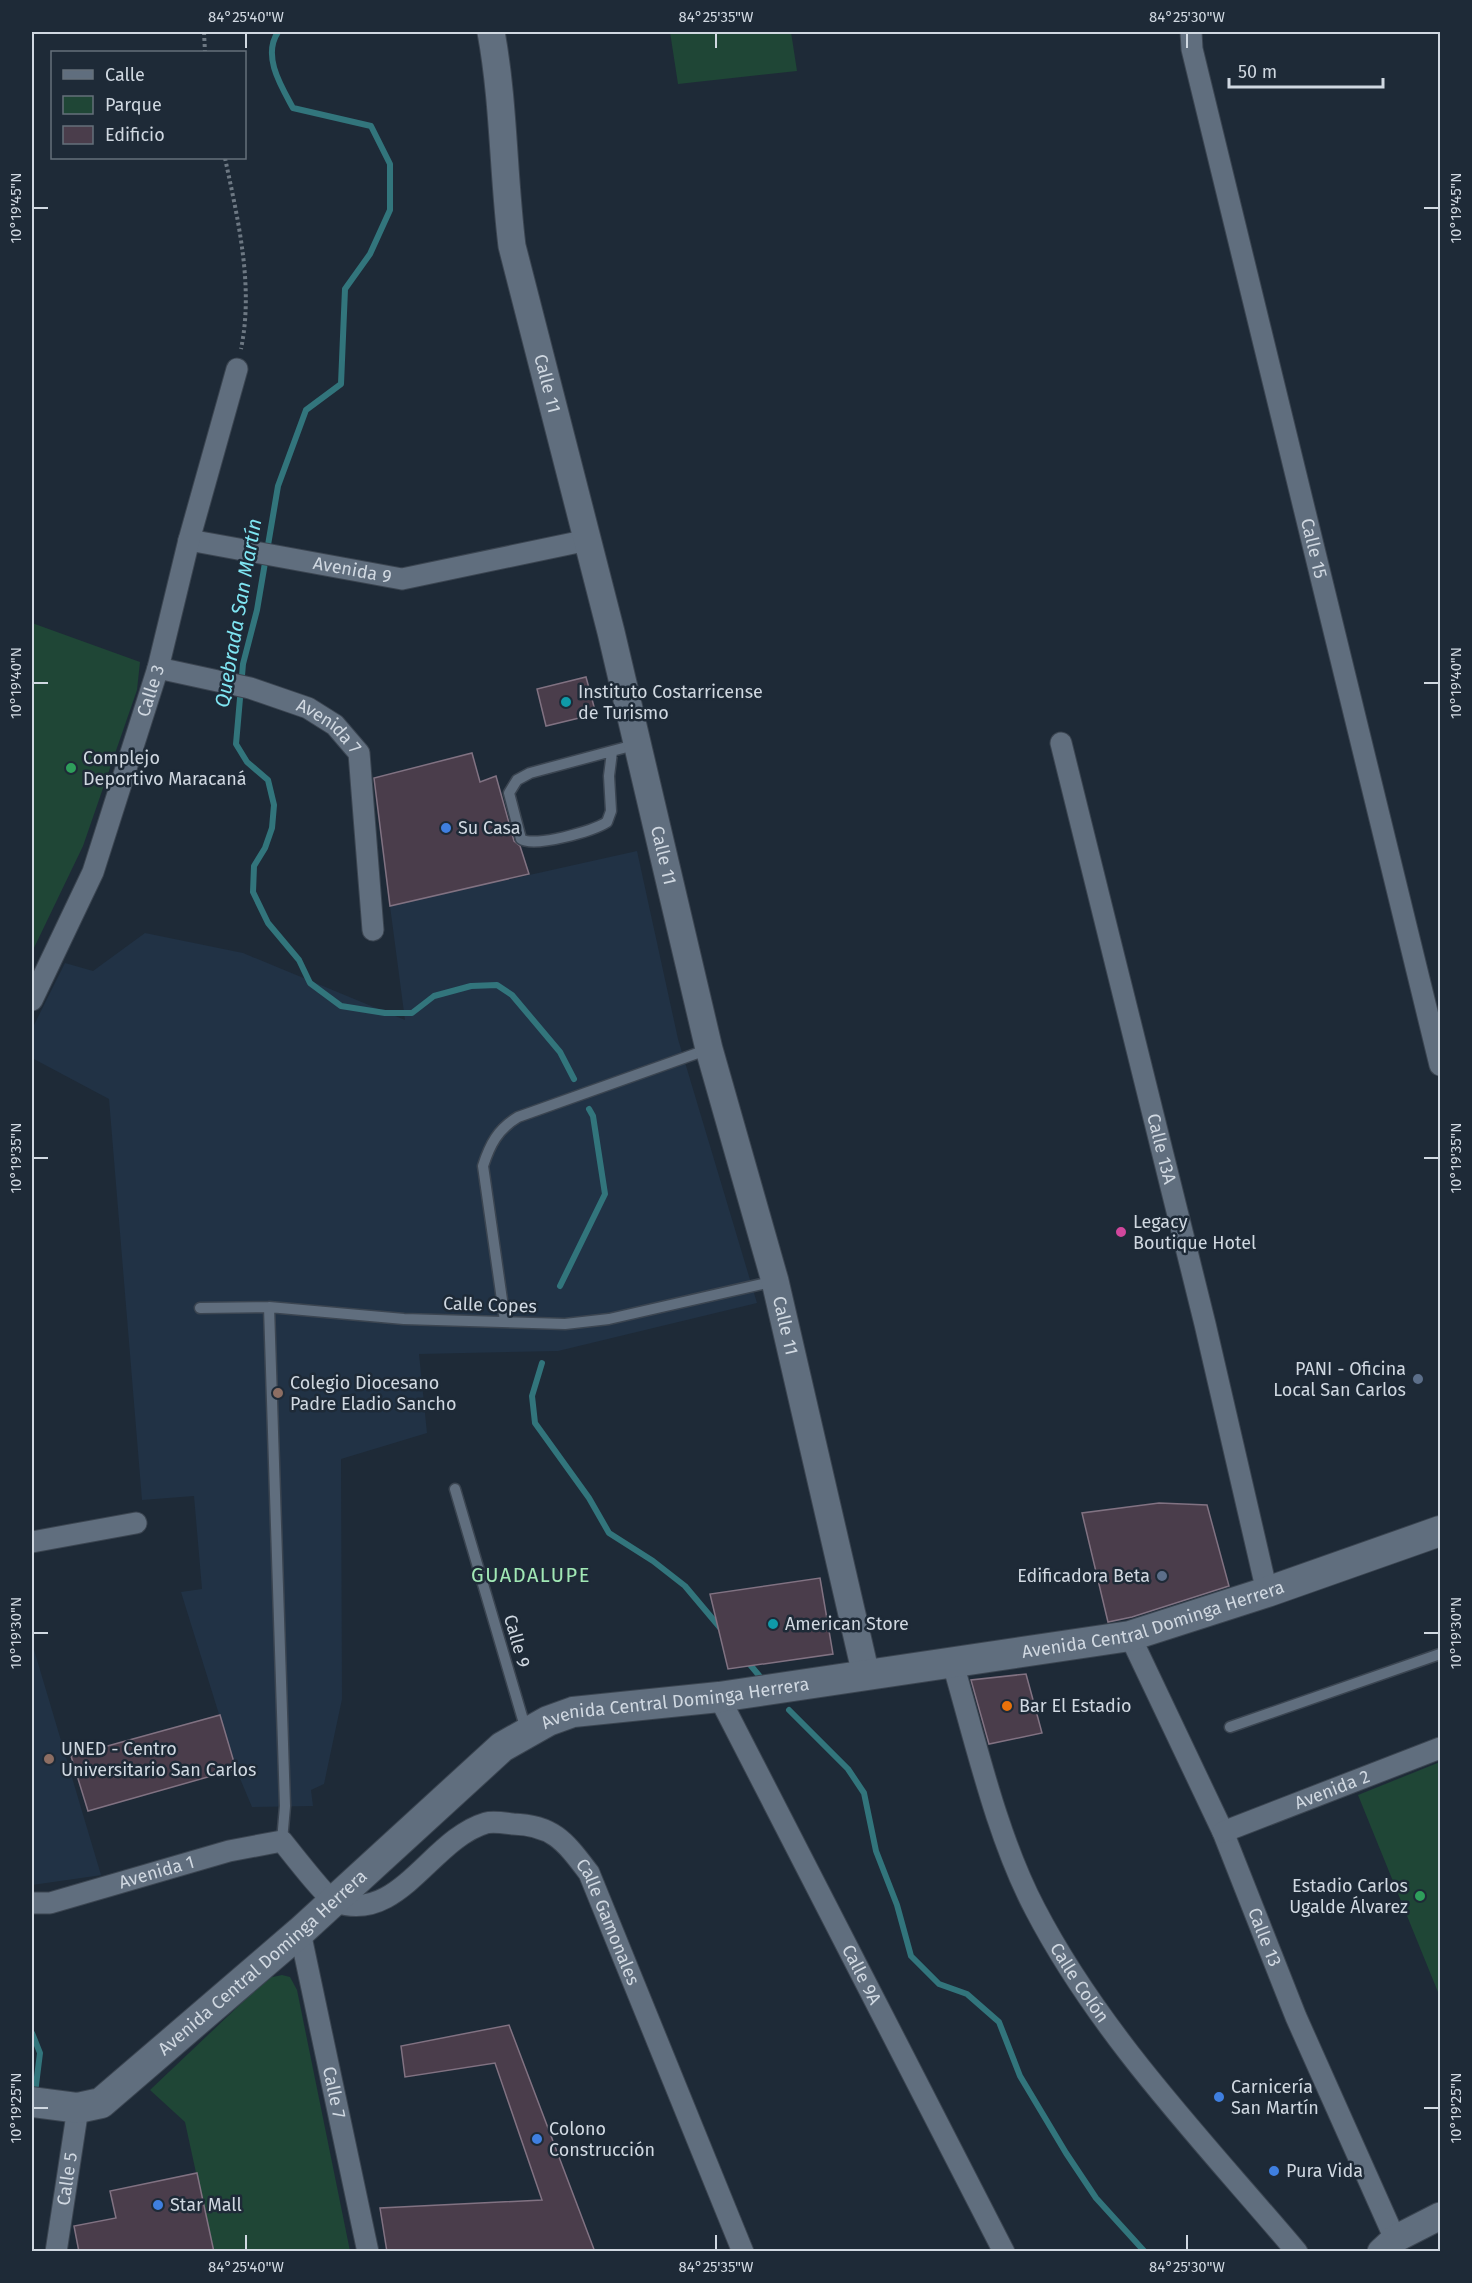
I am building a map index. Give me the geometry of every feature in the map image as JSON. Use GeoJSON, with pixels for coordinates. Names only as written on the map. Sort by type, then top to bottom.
{"type":"FeatureCollection","features":[{"type":"Feature","properties":{"kind":"main road","name":"Avenida Central Dominga Herrera"},"geometry":{"type":"LineString","coordinates":[[55,2105],[101,2103],[334,1902],[502,1747],[548,1721],[573,1712],[719,1697],[1130,1636],[1267,1593],[1440,1531]]}},
{"type":"Feature","properties":{"kind":"street","name":"Calle 11"},"geometry":{"type":"LineString","coordinates":[[491,32],[500,77],[505,189],[512,246],[639,743],[709,1049],[775,1281],[866,1675]]}},
{"type":"Feature","properties":{"kind":"street","name":"Calle 15"},"geometry":{"type":"LineString","coordinates":[[1191,32],[1195,60],[1307,527],[1440,1065]]}},
{"type":"Feature","properties":{"kind":"street","name":"Calle 3"},"geometry":{"type":"LineString","coordinates":[[32,1000],[93,872],[158,668],[189,540],[237,369]]}},
{"type":"Feature","properties":{"kind":"street","name":"Avenida 9"},"geometry":{"type":"LineString","coordinates":[[189,540],[402,579],[588,540]]}},
{"type":"Feature","properties":{"kind":"street","name":"Avenida 7"},"geometry":{"type":"LineString","coordinates":[[158,668],[250,688],[308,708],[336,725],[359,753],[373,930]]}},
{"type":"Feature","properties":{"kind":"street","name":"Calle 13A"},"geometry":{"type":"LineString","coordinates":[[1061,743],[1205,1324],[1267,1593]]}},
{"type":"Feature","properties":{"kind":"street"},"geometry":{"type":"LineString","coordinates":[[32,1542],[136,1523]]}},
{"type":"Feature","properties":{"kind":"street","name":"Calle 13"},"geometry":{"type":"LineString","coordinates":[[1130,1636],[1223,1832],[1388,2245]]}},
{"type":"Feature","properties":{"kind":"street","name":"Calle Colón"},"geometry":{"type":"LineString","coordinates":[[953,1664],[994,1803],[1040,1918],[1074,1975],[1140,2066],[1297,2252]]}},
{"type":"Feature","properties":{"kind":"street","name":"Calle 9A"},"geometry":{"type":"LineString","coordinates":[[719,1697],[1004,2252]]}},
{"type":"Feature","properties":{"kind":"street","name":"Avenida 2"},"geometry":{"type":"LineString","coordinates":[[1223,1832],[1440,1748]]}},
{"type":"Feature","properties":{"kind":"street","name":"Calle Gamonales"},"geometry":{"type":"LineString","coordinates":[[334,1902],[363,1907],[390,1895],[407,1884],[447,1843],[486,1822],[531,1824],[564,1840],[589,1873],[743,2252]]}},
{"type":"Feature","properties":{"kind":"street"},"geometry":{"type":"LineString","coordinates":[[282,1841],[334,1902]]}},
{"type":"Feature","properties":{"kind":"street","name":"Avenida 1"},"geometry":{"type":"LineString","coordinates":[[32,1903],[50,1903],[229,1851],[282,1841]]}},
{"type":"Feature","properties":{"kind":"street","name":"Calle 7"},"geometry":{"type":"LineString","coordinates":[[300,1932],[368,2252]]}},
{"type":"Feature","properties":{"kind":"street","name":"Calle 5"},"geometry":{"type":"LineString","coordinates":[[55,2105],[56,2252]]}},
{"type":"Feature","properties":{"kind":"street"},"geometry":{"type":"LineString","coordinates":[[1388,2245],[1440,2216]]}},
{"type":"Feature","properties":{"kind":"lane"},"geometry":{"type":"LineString","coordinates":[[612,752],[609,776],[611,811],[607,822],[596,828],[536,843],[521,839],[508,793],[517,780],[530,773],[639,743]]}},
{"type":"Feature","properties":{"kind":"lane"},"geometry":{"type":"LineString","coordinates":[[505,1321],[483,1166],[490,1146],[503,1126],[529,1113],[709,1049]]}},
{"type":"Feature","properties":{"kind":"lane","name":"Calle Copes"},"geometry":{"type":"LineString","coordinates":[[200,1308],[269,1307],[404,1319],[565,1324],[609,1319],[775,1281]]}},
{"type":"Feature","properties":{"kind":"lane"},"geometry":{"type":"LineString","coordinates":[[269,1307],[285,1806],[282,1841]]}},
{"type":"Feature","properties":{"kind":"lane","name":"Calle 9"},"geometry":{"type":"LineString","coordinates":[[455,1489],[526,1733]]}},
{"type":"Feature","properties":{"kind":"lane"},"geometry":{"type":"LineString","coordinates":[[1230,1726],[1440,1654]]}},
{"type":"Feature","properties":{"kind":"path"},"geometry":{"type":"LineString","coordinates":[[204,32],[205,51]]}},
{"type":"Feature","properties":{"kind":"path"},"geometry":{"type":"LineString","coordinates":[[225,159],[241,230],[245,283],[244,333],[237,369]]}},
{"type":"Feature","properties":{"kind":"shaded area","name":"Colegio Diocesano Padre Eladio Sancho"},"geometry":{"type":"Polygon","coordinates":[[[637,851],[678,1039],[757,1303],[558,1351],[419,1354],[427,1433],[341,1459],[342,1699],[324,1784],[311,1790],[313,1806],[252,1807],[236,1769],[181,1592],[202,1589],[194,1496],[142,1500],[109,1099],[32,1058],[32,1029],[65,963],[93,971],[145,933],[243,953],[405,1020],[390,906],[637,851]]]}},
{"type":"Feature","properties":{"kind":"shaded area","name":"UNED - Centro Universitario San Carlos"},"geometry":{"type":"Polygon","coordinates":[[[32,1643],[101,1875],[102,1875],[32,1885],[32,1643]]]}},
{"type":"Feature","properties":{"kind":"green space"},"geometry":{"type":"Polygon","coordinates":[[[670,32],[791,32],[797,71],[678,84],[670,32]]]}},
{"type":"Feature","properties":{"kind":"green space","name":"Complejo Deportivo Maracaná"},"geometry":{"type":"Polygon","coordinates":[[[32,623],[140,662],[137,690],[83,846],[32,952],[32,623]]]}},
{"type":"Feature","properties":{"kind":"green space","name":"Estadio Carlos Ugalde Álvarez"},"geometry":{"type":"Polygon","coordinates":[[[1440,1762],[1440,1997],[1358,1795],[1440,1762]]]}},
{"type":"Feature","properties":{"kind":"green space"},"geometry":{"type":"Polygon","coordinates":[[[282,1975],[290,1977],[297,1990],[350,2251],[213,2251],[185,2122],[150,2090],[268,1978],[282,1975]]]}},
{"type":"Feature","properties":{"kind":"building","name":"Instituto Costarricense de Turismo"},"geometry":{"type":"Polygon","coordinates":[[[586,677],[596,714],[546,726],[537,689],[586,677]]]}},
{"type":"Feature","properties":{"kind":"building","name":"Su Casa"},"geometry":{"type":"Polygon","coordinates":[[[472,753],[480,782],[496,776],[514,841],[520,846],[529,874],[390,906],[374,778],[472,753]]]}},
{"type":"Feature","properties":{"kind":"building","name":"Edificadora Beta"},"geometry":{"type":"Polygon","coordinates":[[[1159,1503],[1207,1505],[1229,1586],[1132,1617],[1108,1622],[1082,1513],[1159,1503]]]}},
{"type":"Feature","properties":{"kind":"building","name":"American Store"},"geometry":{"type":"Polygon","coordinates":[[[820,1578],[833,1654],[728,1669],[710,1594],[820,1578]]]}},
{"type":"Feature","properties":{"kind":"building","name":"Bar El Estadio"},"geometry":{"type":"Polygon","coordinates":[[[1026,1674],[1042,1733],[989,1744],[971,1680],[1026,1674]]]}},
{"type":"Feature","properties":{"kind":"building"},"geometry":{"type":"Polygon","coordinates":[[[220,1715],[236,1769],[88,1811],[71,1756],[220,1715]]]}},
{"type":"Feature","properties":{"kind":"building","name":"Colono Construcción"},"geometry":{"type":"Polygon","coordinates":[[[509,2025],[595,2252],[387,2252],[380,2208],[542,2200],[495,2063],[405,2077],[401,2046],[509,2025]]]}},
{"type":"Feature","properties":{"kind":"building","name":"Star Mall"},"geometry":{"type":"Polygon","coordinates":[[[197,2173],[214,2252],[79,2252],[74,2226],[116,2218],[110,2191],[197,2173]]]}},
{"type":"Feature","properties":{"kind":"waterway","name":"Quebrada San Martín"},"geometry":{"type":"LineString","coordinates":[[278,32],[272,51],[273,61],[279,81],[293,108],[371,126],[390,164],[390,210],[370,254],[345,289],[341,384],[306,410],[278,486],[257,610],[243,664],[236,744],[247,762],[268,780],[274,805],[272,828],[265,848],[254,866],[253,892],[268,923],[299,960],[310,983],[341,1006],[385,1013],[412,1013],[434,996],[471,986],[497,985],[512,995],[560,1052],[574,1079]]}},
{"type":"Feature","properties":{"kind":"waterway","name":"Quebrada San Martín"},"geometry":{"type":"LineString","coordinates":[[560,1286],[605,1194],[593,1116],[589,1109]]}},
{"type":"Feature","properties":{"kind":"waterway","name":"Quebrada San Martín"},"geometry":{"type":"LineString","coordinates":[[542,1363],[532,1396],[535,1423],[589,1498],[609,1533],[653,1561],[685,1586],[722,1630]]}},
{"type":"Feature","properties":{"kind":"waterway","name":"Quebrada San Martín"},"geometry":{"type":"LineString","coordinates":[[747,1661],[762,1679]]}},
{"type":"Feature","properties":{"kind":"waterway","name":"Quebrada San Martín"},"geometry":{"type":"LineString","coordinates":[[789,1710],[848,1769],[864,1793],[876,1851],[897,1905],[911,1956],[939,1984],[967,1994],[999,2022],[1020,2076],[1066,2153],[1096,2198],[1145,2252]]}},
{"type":"Feature","properties":{"kind":"waterway"},"geometry":{"type":"LineString","coordinates":[[32,2033],[40,2053],[35,2093]]}},
{"type":"Feature","properties":{"kind":"place","name":"Instituto Costarricense de Turismo"},"geometry":{"type":"Point","coordinates":[566,702]}},
{"type":"Feature","properties":{"kind":"place","name":"Complejo Deportivo Maracaná"},"geometry":{"type":"Point","coordinates":[71,768]}},
{"type":"Feature","properties":{"kind":"place","name":"Su Casa"},"geometry":{"type":"Point","coordinates":[446,828]}},
{"type":"Feature","properties":{"kind":"place","name":"Legacy Boutique Hotel"},"geometry":{"type":"Point","coordinates":[1121,1232]}},
{"type":"Feature","properties":{"kind":"place","name":"PANI - Oficina Local San Carlos"},"geometry":{"type":"Point","coordinates":[1418,1379]}},
{"type":"Feature","properties":{"kind":"place","name":"Colegio Diocesano Padre Eladio Sancho"},"geometry":{"type":"Point","coordinates":[278,1393]}},
{"type":"Feature","properties":{"kind":"place","name":"Edificadora Beta"},"geometry":{"type":"Point","coordinates":[1162,1576]}},
{"type":"Feature","properties":{"kind":"place","name":"American Store"},"geometry":{"type":"Point","coordinates":[773,1624]}},
{"type":"Feature","properties":{"kind":"place","name":"Bar El Estadio"},"geometry":{"type":"Point","coordinates":[1007,1706]}},
{"type":"Feature","properties":{"kind":"place","name":"UNED - Centro Universitario San Carlos"},"geometry":{"type":"Point","coordinates":[49,1759]}},
{"type":"Feature","properties":{"kind":"place","name":"Estadio Carlos Ugalde Álvarez"},"geometry":{"type":"Point","coordinates":[1420,1896]}},
{"type":"Feature","properties":{"kind":"place","name":"Carnicería San Martín"},"geometry":{"type":"Point","coordinates":[1219,2097]}},
{"type":"Feature","properties":{"kind":"place","name":"Colono Construcción"},"geometry":{"type":"Point","coordinates":[537,2139]}},
{"type":"Feature","properties":{"kind":"place","name":"Pura Vida"},"geometry":{"type":"Point","coordinates":[1274,2171]}},
{"type":"Feature","properties":{"kind":"place","name":"Star Mall"},"geometry":{"type":"Point","coordinates":[158,2205]}},
{"type":"Feature","properties":{"kind":"district","name":"GUADALUPE"},"geometry":{"type":"Point","coordinates":[531,1575]}}]}
